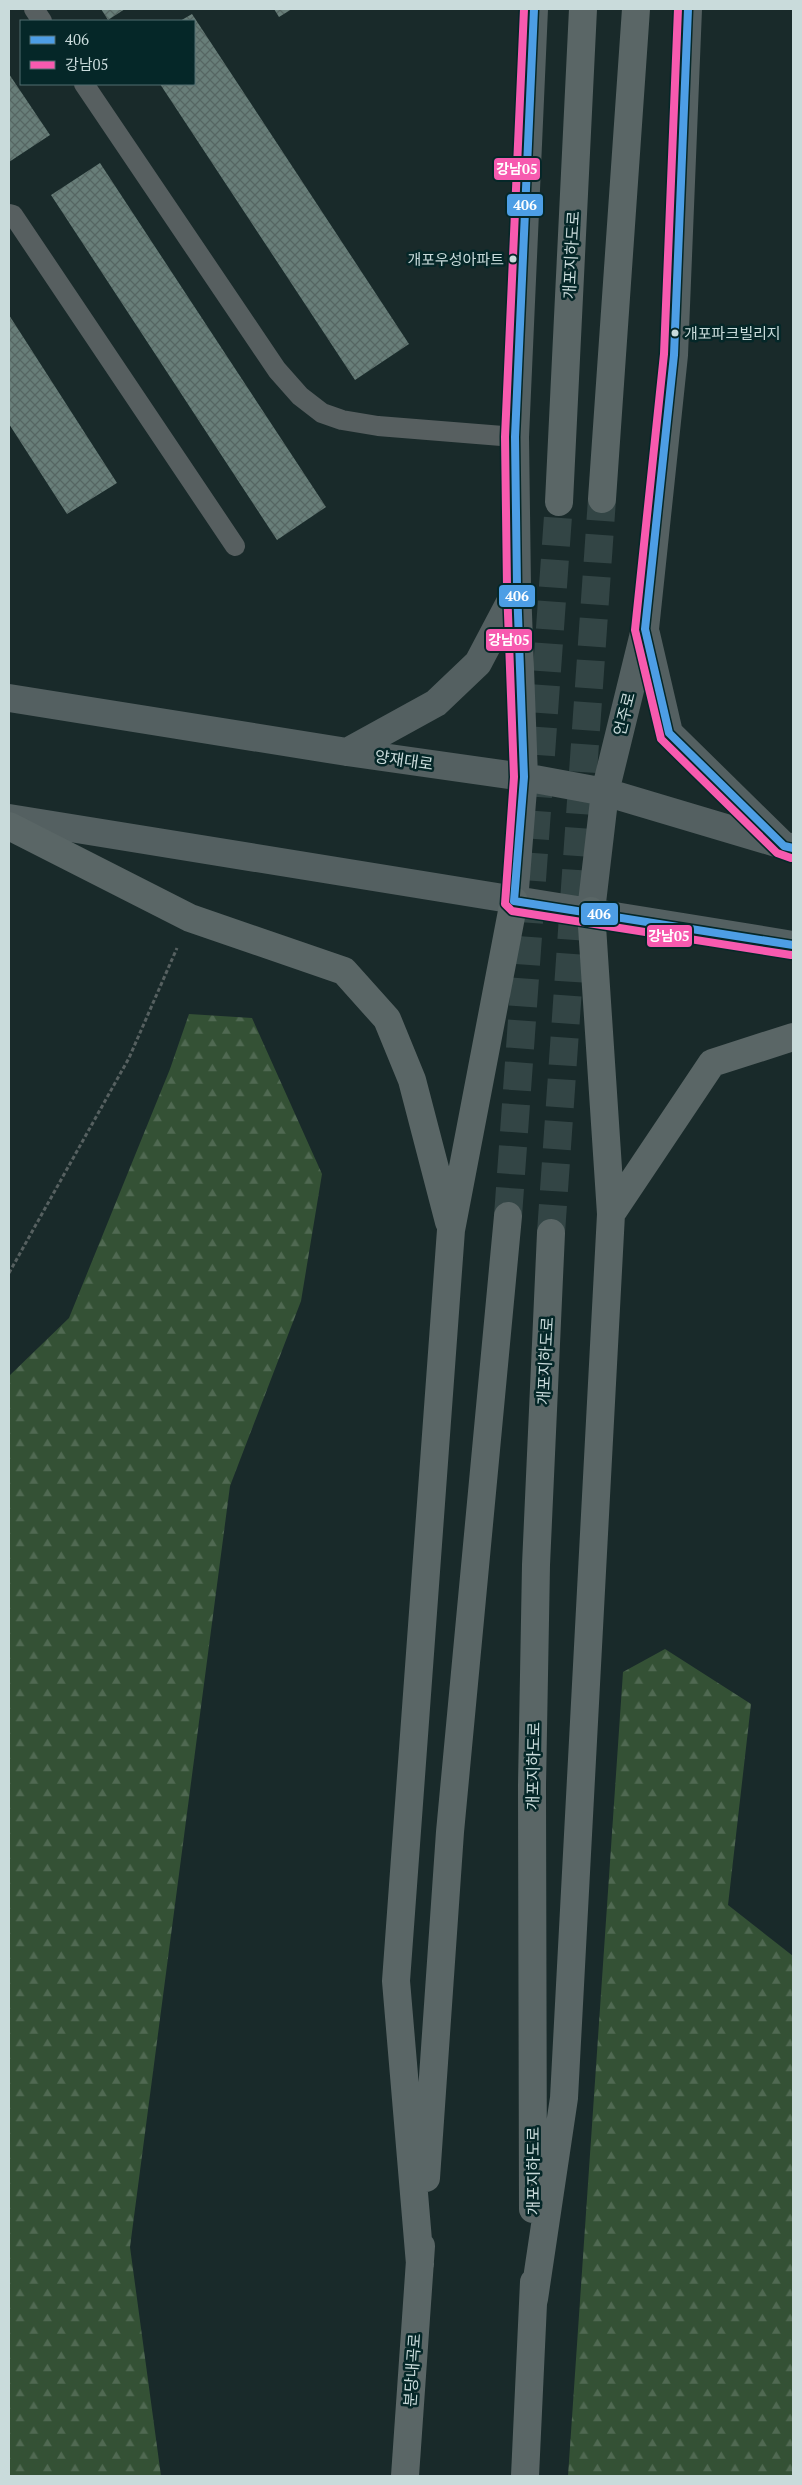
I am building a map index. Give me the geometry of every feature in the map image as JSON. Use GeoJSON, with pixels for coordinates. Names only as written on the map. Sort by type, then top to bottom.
{"type":"FeatureCollection","features":[{"type":"Feature","properties":{"kind":"highway","name":"개포지하도로"},"geometry":{"type":"LineString","coordinates":[[559,502],[583,9]]}},
{"type":"Feature","properties":{"kind":"highway"},"geometry":{"type":"LineString","coordinates":[[602,499],[636,9]]}},
{"type":"Feature","properties":{"kind":"highway"},"geometry":{"type":"LineString","coordinates":[[9,826],[190,918],[344,971],[387,1019],[412,1080],[451,1230]]}},
{"type":"Feature","properties":{"kind":"highway"},"geometry":{"type":"LineString","coordinates":[[420,2264],[396,1981],[451,1230],[514,901]]}},
{"type":"Feature","properties":{"kind":"highway"},"geometry":{"type":"LineString","coordinates":[[525,2476],[534,2299],[564,2098],[611,1214],[591,912]]}},
{"type":"Feature","properties":{"kind":"highway"},"geometry":{"type":"LineString","coordinates":[[611,1214],[712,1063],[793,1037]]}},
{"type":"Feature","properties":{"kind":"highway"},"geometry":{"type":"LineString","coordinates":[[420,2264],[450,1832],[508,1216]]}},
{"type":"Feature","properties":{"kind":"highway","name":"개포지하도로"},"geometry":{"type":"LineString","coordinates":[[534,2299],[533,1766],[536,1565],[551,1233]]}},
{"type":"Feature","properties":{"kind":"highway","name":"분당내곡로"},"geometry":{"type":"LineString","coordinates":[[405,2476],[420,2264]]}},
{"type":"Feature","properties":{"kind":"main road"},"geometry":{"type":"LineString","coordinates":[[514,901],[524,777],[517,588],[515,437],[534,9]]}},
{"type":"Feature","properties":{"kind":"main road","name":"언주로"},"geometry":{"type":"LineString","coordinates":[[591,912],[605,792],[645,629],[674,355],[688,9]]}},
{"type":"Feature","properties":{"kind":"main road"},"geometry":{"type":"LineString","coordinates":[[347,752],[436,702],[478,663],[517,588]]}},
{"type":"Feature","properties":{"kind":"main road"},"geometry":{"type":"LineString","coordinates":[[645,629],[669,733],[789,847]]}},
{"type":"Feature","properties":{"kind":"main road","name":"양재대로"},"geometry":{"type":"LineString","coordinates":[[9,698],[347,752],[524,777],[605,792],[789,847]]}},
{"type":"Feature","properties":{"kind":"main road"},"geometry":{"type":"LineString","coordinates":[[9,818],[793,945]]}},
{"type":"Feature","properties":{"kind":"lane"},"geometry":{"type":"LineString","coordinates":[[34,9],[41,20]]}},
{"type":"Feature","properties":{"kind":"lane"},"geometry":{"type":"LineString","coordinates":[[85,85],[277,370],[300,396],[322,413],[342,420],[378,426],[515,437]]}},
{"type":"Feature","properties":{"kind":"lane"},"geometry":{"type":"LineString","coordinates":[[9,214],[13,215],[235,546]]}},
{"type":"Feature","properties":{"kind":"path"},"geometry":{"type":"LineString","coordinates":[[9,1273],[129,1058],[190,918]]}},
{"type":"Feature","properties":{"kind":"green space"},"geometry":{"type":"Polygon","coordinates":[[[189,1014],[252,1018],[322,1174],[301,1301],[230,1486],[130,2247],[161,2476],[9,2476],[9,1376],[69,1318],[170,1069],[189,1014]]]}},
{"type":"Feature","properties":{"kind":"green space"},"geometry":{"type":"Polygon","coordinates":[[[665,1649],[751,1704],[728,1905],[793,1956],[793,2476],[568,2476],[623,1672],[665,1649]]]}},
{"type":"Feature","properties":{"kind":"building"},"geometry":{"type":"Polygon","coordinates":[[[101,9],[125,9],[108,20],[101,9]]]}},
{"type":"Feature","properties":{"kind":"building"},"geometry":{"type":"Polygon","coordinates":[[[274,9],[292,9],[279,17],[274,9]]]}},
{"type":"Feature","properties":{"kind":"building"},"geometry":{"type":"Polygon","coordinates":[[[192,14],[409,344],[355,380],[161,85],[195,85],[195,20],[182,20],[192,14]]]}},
{"type":"Feature","properties":{"kind":"building"},"geometry":{"type":"Polygon","coordinates":[[[9,74],[50,135],[9,162],[9,74]]]}},
{"type":"Feature","properties":{"kind":"building"},"geometry":{"type":"Polygon","coordinates":[[[100,163],[326,507],[277,540],[51,195],[100,163]]]}},
{"type":"Feature","properties":{"kind":"building"},"geometry":{"type":"Polygon","coordinates":[[[9,315],[117,483],[67,514],[9,424],[9,315]]]}},
{"type":"Feature","properties":{"kind":"tunnel"},"geometry":{"type":"LineString","coordinates":[[551,1233],[602,499]]}},
{"type":"Feature","properties":{"kind":"tunnel"},"geometry":{"type":"LineString","coordinates":[[508,1216],[559,502]]}},
{"type":"Feature","properties":{"kind":"transit line","name":"강남05"},"geometry":{"type":"LineString","coordinates":[[524,9],[505,437],[507,587],[514,777],[505,904],[512,911],[791,955]]}},
{"type":"Feature","properties":{"kind":"transit line","name":"406"},"geometry":{"type":"LineString","coordinates":[[534,9],[515,437],[517,587],[524,777],[514,901],[793,945]]}},
{"type":"Feature","properties":{"kind":"transit line","name":"강남05"},"geometry":{"type":"LineString","coordinates":[[678,9],[664,354],[635,630],[661,739],[777,853],[791,858]]}},
{"type":"Feature","properties":{"kind":"transit line","name":"406"},"geometry":{"type":"LineString","coordinates":[[688,9],[674,355],[645,629],[669,733],[784,846],[793,848]]}},
{"type":"Feature","properties":{"kind":"place","name":"개포우성아파트"},"geometry":{"type":"Point","coordinates":[513,259]}},
{"type":"Feature","properties":{"kind":"place","name":"개포파크빌리지"},"geometry":{"type":"Point","coordinates":[675,333]}}]}
